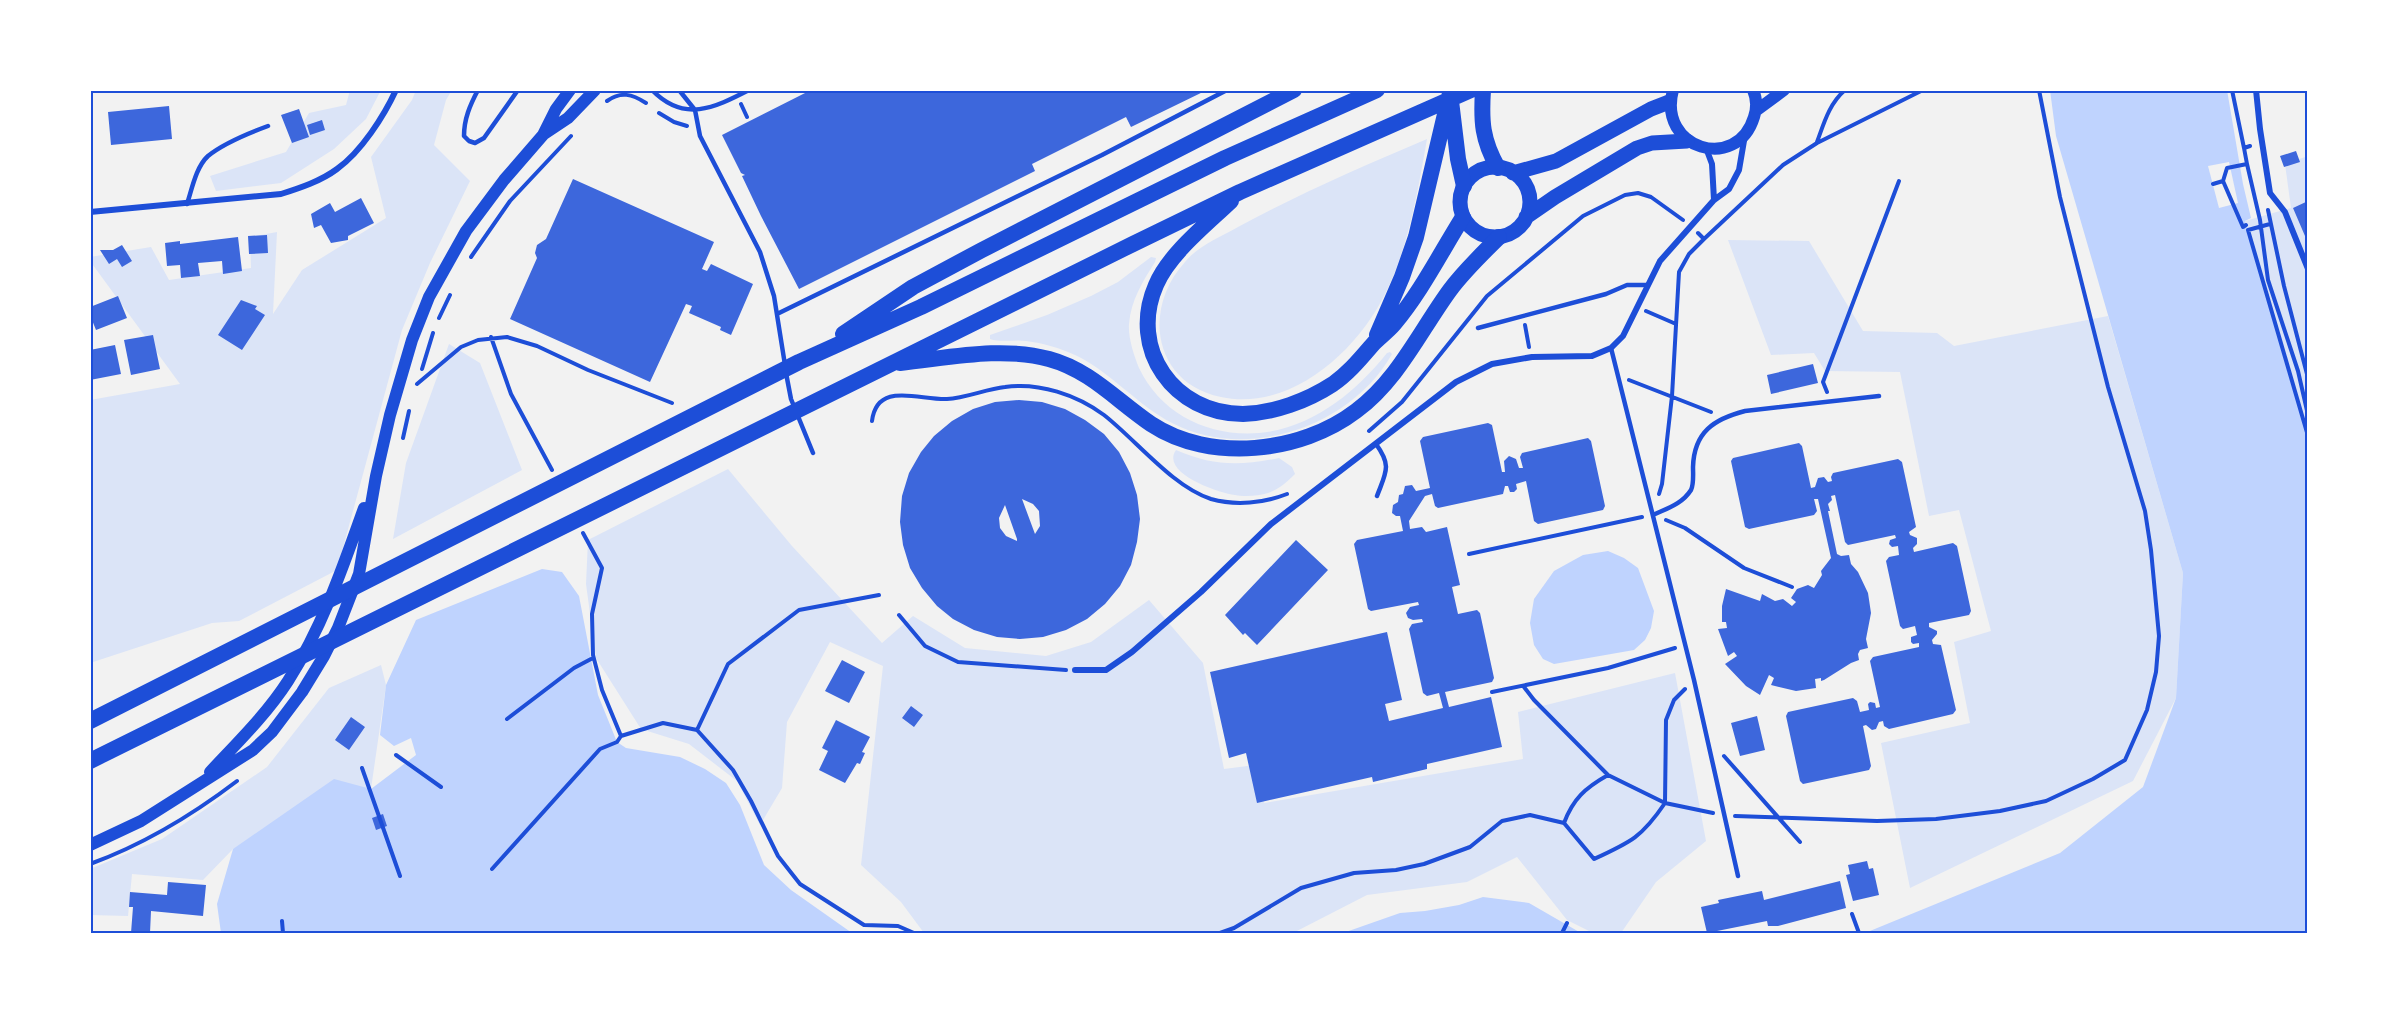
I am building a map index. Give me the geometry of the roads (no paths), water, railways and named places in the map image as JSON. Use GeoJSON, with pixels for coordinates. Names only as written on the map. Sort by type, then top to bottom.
{"type":"FeatureCollection","features":[{"type":"Feature","properties":{"kind":"highway"},"geometry":{"type":"LineString","coordinates":[[1252,111],[1274,90]]}},
{"type":"Feature","properties":{"kind":"highway"},"geometry":{"type":"LineString","coordinates":[[867,325],[913,287],[1294,90]]}},
{"type":"Feature","properties":{"kind":"highway"},"geometry":{"type":"LineString","coordinates":[[90,721],[799,362],[867,325],[1225,158],[1377,90]]}},
{"type":"Feature","properties":{"kind":"highway"},"geometry":{"type":"LineString","coordinates":[[90,761],[888,364],[1240,192],[1471,90]]}},
{"type":"Feature","properties":{"kind":"highway"},"geometry":{"type":"LineString","coordinates":[[888,364],[1015,352],[1050,359],[1070,366],[1108,390],[1167,434],[1204,446],[1246,448],[1293,441],[1339,423],[1375,395],[1405,358],[1457,281],[1499,237],[1520,227],[1526,217],[1530,201],[1525,185],[1490,154],[1484,135],[1483,90]]}},
{"type":"Feature","properties":{"kind":"highway"},"geometry":{"type":"LineString","coordinates":[[1450,91],[1458,159],[1464,186],[1460,207],[1463,217],[1466,223],[1478,233],[1499,237]]}},
{"type":"Feature","properties":{"kind":"highway"},"geometry":{"type":"LineString","coordinates":[[1373,345],[1416,237],[1450,91]]}},
{"type":"Feature","properties":{"kind":"highway"},"geometry":{"type":"LineString","coordinates":[[1464,186],[1478,171],[1506,170],[1556,161],[1652,109],[1671,96]]}},
{"type":"Feature","properties":{"kind":"highway"},"geometry":{"type":"LineString","coordinates":[[1526,217],[1637,148],[1652,143],[1688,141]]}},
{"type":"Feature","properties":{"kind":"highway"},"geometry":{"type":"LineString","coordinates":[[1240,192],[1168,265],[1156,282],[1151,296],[1147,330],[1150,350],[1170,383],[1185,396],[1213,409],[1243,414],[1261,412],[1298,402],[1326,388],[1350,371],[1394,324],[1463,217]]}},
{"type":"Feature","properties":{"kind":"main road"},"geometry":{"type":"LineString","coordinates":[[90,845],[141,821],[253,750],[289,712],[324,656],[359,574],[376,476],[403,366],[429,297],[446,264],[480,212],[543,135],[556,109],[570,90]]}},
{"type":"Feature","properties":{"kind":"main road"},"geometry":{"type":"LineString","coordinates":[[543,135],[568,118],[595,90]]}},
{"type":"Feature","properties":{"kind":"main road"},"geometry":{"type":"LineString","coordinates":[[1671,96],[1671,117],[1677,131],[1688,141],[1714,149],[1728,147],[1746,134],[1752,126],[1756,110],[1753,90]]}},
{"type":"Feature","properties":{"kind":"main road"},"geometry":{"type":"LineString","coordinates":[[1756,110],[1784,90]]}},
{"type":"Feature","properties":{"kind":"main road"},"geometry":{"type":"LineString","coordinates":[[199,784],[251,728],[296,667],[333,592],[376,476]]}},
{"type":"Feature","properties":{"kind":"street"},"geometry":{"type":"LineString","coordinates":[[90,212],[281,194],[307,185],[338,169],[356,151],[381,118],[396,90]]}},
{"type":"Feature","properties":{"kind":"street"},"geometry":{"type":"LineString","coordinates":[[2256,90],[2270,193],[2285,212],[2308,269]]}},
{"type":"Feature","properties":{"kind":"street"},"geometry":{"type":"LineString","coordinates":[[1075,670],[1106,670],[1132,652],[1201,592],[1271,524],[1456,382],[1492,364],[1532,357],[1592,356],[1611,348],[1623,336],[1660,261],[1714,200],[1723,195],[1735,180],[1742,161],[1746,134]]}},
{"type":"Feature","properties":{"kind":"street"},"geometry":{"type":"LineString","coordinates":[[1706,148],[1712,164],[1714,200]]}},
{"type":"Feature","properties":{"kind":"lane"},"geometry":{"type":"LineString","coordinates":[[478,90],[470,106],[464,129],[464,136],[475,143],[484,138],[518,90]]}},
{"type":"Feature","properties":{"kind":"lane"},"geometry":{"type":"LineString","coordinates":[[652,90],[663,101],[679,108],[695,110],[716,106],[749,90]]}},
{"type":"Feature","properties":{"kind":"lane"},"geometry":{"type":"LineString","coordinates":[[680,90],[695,110],[700,136],[760,252],[770,279],[791,399],[813,453]]}},
{"type":"Feature","properties":{"kind":"lane"},"geometry":{"type":"LineString","coordinates":[[777,314],[1102,155],[1227,90]]}},
{"type":"Feature","properties":{"kind":"lane"},"geometry":{"type":"LineString","coordinates":[[188,204],[194,181],[207,157],[242,135],[268,126]]}},
{"type":"Feature","properties":{"kind":"lane"},"geometry":{"type":"LineString","coordinates":[[1478,328],[1606,294],[1627,285],[1647,285]]}},
{"type":"Feature","properties":{"kind":"lane"},"geometry":{"type":"LineString","coordinates":[[1611,348],[1694,680],[1738,876]]}},
{"type":"Feature","properties":{"kind":"lane"},"geometry":{"type":"LineString","coordinates":[[1653,515],[1680,502],[1693,487],[1693,458],[1700,440],[1709,426],[1720,419],[1745,411],[1879,396]]}},
{"type":"Feature","properties":{"kind":"lane"},"geometry":{"type":"LineString","coordinates":[[1376,444],[1385,457],[1387,470],[1377,496]]}},
{"type":"Feature","properties":{"kind":"water"},"geometry":{"type":"Polygon","coordinates":[[[2050,90],[2227,90],[2251,218],[2245,221],[2308,436],[2308,933],[1865,933],[2060,853],[2143,787],[2176,698],[2183,573],[2056,136],[2050,90]]]}},
{"type":"Feature","properties":{"kind":"water"},"geometry":{"type":"Polygon","coordinates":[[[1608,551],[1638,568],[1654,611],[1651,628],[1645,640],[1634,650],[1554,664],[1543,659],[1534,645],[1530,623],[1534,599],[1554,571],[1583,555],[1608,551]]]}},
{"type":"Feature","properties":{"kind":"water"},"geometry":{"type":"Polygon","coordinates":[[[542,569],[562,572],[579,596],[598,695],[617,742],[626,748],[680,757],[705,769],[726,783],[740,805],[764,865],[791,890],[852,933],[221,933],[217,904],[233,849],[334,779],[371,789],[416,755],[411,738],[394,746],[380,735],[386,685],[416,620],[542,569]]]}},
{"type":"Feature","properties":{"kind":"water"},"geometry":{"type":"Polygon","coordinates":[[[1483,897],[1529,903],[1581,933],[1343,933],[1400,913],[1459,905],[1483,897]]]}}]}
